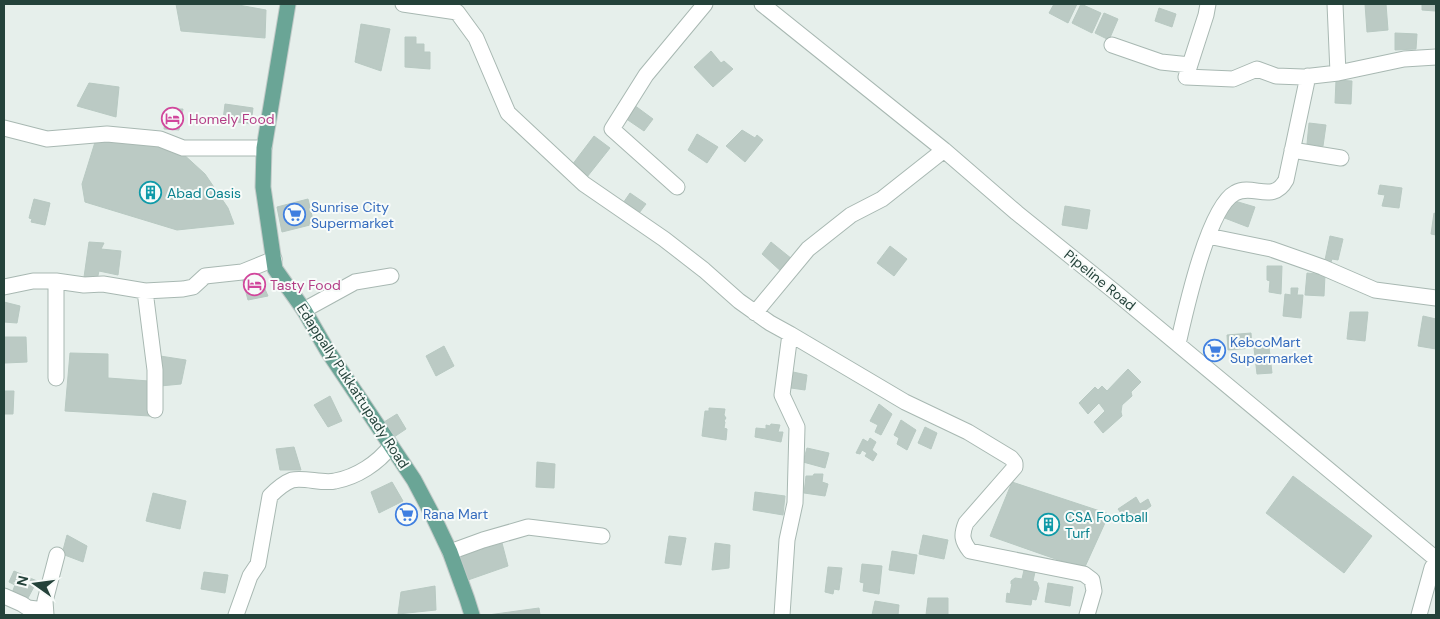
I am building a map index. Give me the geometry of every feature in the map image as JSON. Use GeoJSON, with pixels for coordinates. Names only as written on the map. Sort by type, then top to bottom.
{"type":"FeatureCollection","features":[{"type":"Feature","properties":{"kind":"main road","name":"Edappally Pukkattupady Road"},"geometry":{"type":"LineString","coordinates":[[288,4],[264,148],[263,187],[275,269],[304,310],[327,350],[414,480],[450,552],[472,615]]}},
{"type":"Feature","properties":{"kind":"street"},"geometry":{"type":"LineString","coordinates":[[403,4],[457,12],[476,38],[508,113],[584,184],[664,239],[755,313],[904,402],[968,432],[1011,458],[1016,463],[1015,467],[966,523],[962,532],[963,543],[970,551],[1084,574],[1092,580],[1094,591],[1087,615]]}},
{"type":"Feature","properties":{"kind":"street"},"geometry":{"type":"LineString","coordinates":[[677,187],[612,129],[646,75],[705,4]]}},
{"type":"Feature","properties":{"kind":"street","name":"Pipeline Road"},"geometry":{"type":"LineString","coordinates":[[762,4],[944,150],[1017,213],[1178,344],[1436,560]]}},
{"type":"Feature","properties":{"kind":"street"},"geometry":{"type":"LineString","coordinates":[[1208,4],[1186,77],[1232,79],[1256,69],[1276,76],[1308,76],[1338,73],[1404,59],[1436,57]]}},
{"type":"Feature","properties":{"kind":"street"},"geometry":{"type":"LineString","coordinates":[[1335,4],[1338,73]]}},
{"type":"Feature","properties":{"kind":"street"},"geometry":{"type":"LineString","coordinates":[[1112,46],[1161,62],[1190,65]]}},
{"type":"Feature","properties":{"kind":"street"},"geometry":{"type":"LineString","coordinates":[[1178,344],[1198,261],[1226,198],[1236,192],[1274,192],[1281,188],[1286,180],[1308,76]]}},
{"type":"Feature","properties":{"kind":"street"},"geometry":{"type":"LineString","coordinates":[[4,128],[47,139],[107,134],[160,139],[183,148],[264,148]]}},
{"type":"Feature","properties":{"kind":"street"},"geometry":{"type":"LineString","coordinates":[[755,313],[808,249],[851,215],[882,199],[944,150]]}},
{"type":"Feature","properties":{"kind":"street"},"geometry":{"type":"LineString","coordinates":[[1292,150],[1341,158]]}},
{"type":"Feature","properties":{"kind":"street"},"geometry":{"type":"LineString","coordinates":[[1208,236],[1271,249],[1322,267],[1375,290],[1436,298]]}},
{"type":"Feature","properties":{"kind":"street"},"geometry":{"type":"LineString","coordinates":[[4,287],[33,281],[56,281],[84,285],[103,284],[145,291],[182,289],[193,287],[205,276],[242,272],[274,259]]}},
{"type":"Feature","properties":{"kind":"street"},"geometry":{"type":"LineString","coordinates":[[304,310],[355,282],[391,276]]}},
{"type":"Feature","properties":{"kind":"street"},"geometry":{"type":"LineString","coordinates":[[56,281],[56,378]]}},
{"type":"Feature","properties":{"kind":"street"},"geometry":{"type":"LineString","coordinates":[[145,291],[155,370],[155,410]]}},
{"type":"Feature","properties":{"kind":"street"},"geometry":{"type":"LineString","coordinates":[[782,615],[787,540],[795,504],[797,427],[782,395],[790,334]]}},
{"type":"Feature","properties":{"kind":"street"},"geometry":{"type":"LineString","coordinates":[[236,615],[250,576],[258,564],[270,496],[293,480],[335,482],[367,468],[384,456],[392,446]]}},
{"type":"Feature","properties":{"kind":"street"},"geometry":{"type":"LineString","coordinates":[[450,552],[528,527],[602,536]]}},
{"type":"Feature","properties":{"kind":"street"},"geometry":{"type":"LineString","coordinates":[[4,596],[28,608],[46,613],[45,601],[57,555]]}},
{"type":"Feature","properties":{"kind":"street"},"geometry":{"type":"LineString","coordinates":[[1419,615],[1436,560]]}},
{"type":"Feature","properties":{"kind":"building"},"geometry":{"type":"Polygon","coordinates":[[[176,4],[233,4],[266,10],[265,38],[181,31],[176,4]]]}},
{"type":"Feature","properties":{"kind":"building"},"geometry":{"type":"Polygon","coordinates":[[[1054,4],[1077,4],[1068,23],[1049,13],[1054,4]]]}},
{"type":"Feature","properties":{"kind":"building"},"geometry":{"type":"Polygon","coordinates":[[[1081,4],[1101,13],[1092,33],[1072,23],[1081,4]]]}},
{"type":"Feature","properties":{"kind":"building"},"geometry":{"type":"Polygon","coordinates":[[[1365,4],[1386,4],[1388,30],[1367,32],[1365,4]]]}},
{"type":"Feature","properties":{"kind":"building"},"geometry":{"type":"Polygon","coordinates":[[[1422,4],[1435,4],[1435,11],[1422,10],[1422,4]]]}},
{"type":"Feature","properties":{"kind":"building"},"geometry":{"type":"Polygon","coordinates":[[[1159,8],[1176,14],[1172,27],[1155,21],[1159,8]]]}},
{"type":"Feature","properties":{"kind":"building"},"geometry":{"type":"Polygon","coordinates":[[[1104,13],[1118,19],[1109,40],[1095,33],[1104,13]]]}},
{"type":"Feature","properties":{"kind":"building"},"geometry":{"type":"Polygon","coordinates":[[[361,24],[390,29],[381,71],[355,62],[361,24]]]}},
{"type":"Feature","properties":{"kind":"building"},"geometry":{"type":"Polygon","coordinates":[[[1395,33],[1417,34],[1416,49],[1395,50],[1395,33]]]}},
{"type":"Feature","properties":{"kind":"building"},"geometry":{"type":"Polygon","coordinates":[[[405,37],[416,37],[416,44],[424,44],[424,52],[430,52],[430,69],[405,67],[405,37]]]}},
{"type":"Feature","properties":{"kind":"building"},"geometry":{"type":"Polygon","coordinates":[[[711,51],[721,63],[724,61],[733,69],[713,87],[694,67],[711,51]]]}},
{"type":"Feature","properties":{"kind":"building"},"geometry":{"type":"Polygon","coordinates":[[[1336,80],[1352,81],[1351,104],[1335,103],[1336,80]]]}},
{"type":"Feature","properties":{"kind":"building"},"geometry":{"type":"Polygon","coordinates":[[[89,83],[119,87],[116,117],[77,106],[89,83]]]}},
{"type":"Feature","properties":{"kind":"building"},"geometry":{"type":"Polygon","coordinates":[[[225,104],[253,108],[251,124],[223,120],[225,104]]]}},
{"type":"Feature","properties":{"kind":"building"},"geometry":{"type":"Polygon","coordinates":[[[634,105],[653,119],[644,131],[625,118],[634,105]]]}},
{"type":"Feature","properties":{"kind":"building","name":"Homely Food"},"geometry":{"type":"Polygon","coordinates":[[[166,109],[183,109],[179,130],[164,129],[166,109]]]}},
{"type":"Feature","properties":{"kind":"building"},"geometry":{"type":"Polygon","coordinates":[[[1309,123],[1326,125],[1323,146],[1307,144],[1309,123]]]}},
{"type":"Feature","properties":{"kind":"building"},"geometry":{"type":"Polygon","coordinates":[[[742,130],[755,138],[757,135],[763,140],[745,162],[726,146],[742,130]]]}},
{"type":"Feature","properties":{"kind":"building"},"geometry":{"type":"Polygon","coordinates":[[[697,134],[718,147],[707,163],[688,150],[697,134]]]}},
{"type":"Feature","properties":{"kind":"building"},"geometry":{"type":"Polygon","coordinates":[[[594,136],[610,148],[587,177],[572,165],[594,136]]]}},
{"type":"Feature","properties":{"kind":"building","name":"Abad Oasis"},"geometry":{"type":"Polygon","coordinates":[[[96,139],[156,143],[181,152],[205,174],[228,208],[234,224],[177,230],[85,202],[82,184],[96,139]]]}},
{"type":"Feature","properties":{"kind":"building"},"geometry":{"type":"Polygon","coordinates":[[[1380,185],[1402,188],[1399,208],[1382,206],[1385,195],[1378,194],[1380,185]]]}},
{"type":"Feature","properties":{"kind":"building"},"geometry":{"type":"Polygon","coordinates":[[[630,193],[646,204],[636,217],[621,206],[630,193]]]}},
{"type":"Feature","properties":{"kind":"building"},"geometry":{"type":"Polygon","coordinates":[[[34,199],[50,203],[45,225],[31,222],[32,219],[29,218],[34,199]]]}},
{"type":"Feature","properties":{"kind":"building","name":"Sunrise City Supermarket"},"geometry":{"type":"Polygon","coordinates":[[[308,199],[314,224],[282,232],[277,207],[308,199]]]}},
{"type":"Feature","properties":{"kind":"building"},"geometry":{"type":"Polygon","coordinates":[[[1228,199],[1255,207],[1248,227],[1222,217],[1228,199]]]}},
{"type":"Feature","properties":{"kind":"building"},"geometry":{"type":"Polygon","coordinates":[[[1065,206],[1090,210],[1087,229],[1062,225],[1065,206]]]}},
{"type":"Feature","properties":{"kind":"building"},"geometry":{"type":"Polygon","coordinates":[[[1434,213],[1436,214],[1436,235],[1431,234],[1434,213]]]}},
{"type":"Feature","properties":{"kind":"building"},"geometry":{"type":"Polygon","coordinates":[[[1330,236],[1343,239],[1338,260],[1332,259],[1331,262],[1325,260],[1330,236]]]}},
{"type":"Feature","properties":{"kind":"building"},"geometry":{"type":"Polygon","coordinates":[[[89,242],[104,243],[101,249],[121,251],[118,275],[99,271],[97,280],[84,277],[89,242]]]}},
{"type":"Feature","properties":{"kind":"building"},"geometry":{"type":"Polygon","coordinates":[[[771,242],[792,259],[783,273],[762,254],[771,242]]]}},
{"type":"Feature","properties":{"kind":"building"},"geometry":{"type":"Polygon","coordinates":[[[890,246],[907,259],[894,276],[877,263],[890,246]]]}},
{"type":"Feature","properties":{"kind":"building"},"geometry":{"type":"Polygon","coordinates":[[[1267,266],[1282,266],[1281,294],[1269,292],[1270,281],[1267,280],[1267,266]]]}},
{"type":"Feature","properties":{"kind":"building","name":"Tasty Food"},"geometry":{"type":"Polygon","coordinates":[[[257,271],[268,296],[248,300],[241,274],[257,271]]]}},
{"type":"Feature","properties":{"kind":"building"},"geometry":{"type":"Polygon","coordinates":[[[1307,273],[1325,275],[1324,296],[1305,295],[1307,273]]]}},
{"type":"Feature","properties":{"kind":"building"},"geometry":{"type":"Polygon","coordinates":[[[1291,288],[1298,288],[1297,295],[1303,295],[1301,318],[1283,316],[1285,294],[1291,295],[1291,288]]]}},
{"type":"Feature","properties":{"kind":"building"},"geometry":{"type":"Polygon","coordinates":[[[4,302],[20,306],[17,323],[4,322],[4,302]]]}},
{"type":"Feature","properties":{"kind":"building"},"geometry":{"type":"Polygon","coordinates":[[[1350,312],[1368,312],[1365,341],[1347,339],[1350,312]]]}},
{"type":"Feature","properties":{"kind":"building"},"geometry":{"type":"Polygon","coordinates":[[[1423,316],[1436,319],[1436,349],[1418,346],[1423,316]]]}},
{"type":"Feature","properties":{"kind":"building"},"geometry":{"type":"Polygon","coordinates":[[[1251,333],[1252,348],[1228,350],[1227,335],[1251,333]]]}},
{"type":"Feature","properties":{"kind":"building"},"geometry":{"type":"Polygon","coordinates":[[[5,337],[26,337],[27,362],[5,363],[5,337]]]}},
{"type":"Feature","properties":{"kind":"building"},"geometry":{"type":"Polygon","coordinates":[[[444,346],[454,366],[436,376],[426,356],[444,346]]]}},
{"type":"Feature","properties":{"kind":"building"},"geometry":{"type":"Polygon","coordinates":[[[1269,347],[1272,373],[1257,374],[1254,348],[1269,347]]]}},
{"type":"Feature","properties":{"kind":"building"},"geometry":{"type":"Polygon","coordinates":[[[70,353],[108,354],[108,378],[149,381],[150,416],[65,411],[70,353]]]}},
{"type":"Feature","properties":{"kind":"building"},"geometry":{"type":"Polygon","coordinates":[[[160,356],[186,360],[181,384],[160,386],[160,356]]]}},
{"type":"Feature","properties":{"kind":"building"},"geometry":{"type":"Polygon","coordinates":[[[1128,369],[1141,382],[1131,392],[1132,396],[1122,405],[1122,416],[1103,433],[1094,422],[1105,411],[1099,403],[1088,414],[1079,403],[1095,387],[1098,390],[1102,386],[1107,391],[1128,369]]]}},
{"type":"Feature","properties":{"kind":"building"},"geometry":{"type":"Polygon","coordinates":[[[793,372],[807,375],[805,390],[791,388],[793,372]]]}},
{"type":"Feature","properties":{"kind":"building"},"geometry":{"type":"Polygon","coordinates":[[[4,391],[14,391],[13,414],[4,414],[4,391]]]}},
{"type":"Feature","properties":{"kind":"building"},"geometry":{"type":"Polygon","coordinates":[[[330,396],[342,421],[328,427],[314,405],[330,396]]]}},
{"type":"Feature","properties":{"kind":"building"},"geometry":{"type":"Polygon","coordinates":[[[879,404],[892,414],[881,435],[875,432],[878,425],[870,421],[879,404]]]}},
{"type":"Feature","properties":{"kind":"building"},"geometry":{"type":"Polygon","coordinates":[[[709,408],[725,409],[724,428],[727,429],[726,440],[702,436],[705,411],[709,411],[709,408]]]}},
{"type":"Feature","properties":{"kind":"building"},"geometry":{"type":"Polygon","coordinates":[[[397,414],[406,429],[394,437],[384,422],[397,414]]]}},
{"type":"Feature","properties":{"kind":"building"},"geometry":{"type":"Polygon","coordinates":[[[901,420],[916,430],[907,450],[897,444],[899,438],[894,435],[901,420]]]}},
{"type":"Feature","properties":{"kind":"building"},"geometry":{"type":"Polygon","coordinates":[[[771,424],[780,425],[778,432],[783,432],[781,442],[755,437],[756,428],[766,429],[766,425],[770,426],[771,424]]]}},
{"type":"Feature","properties":{"kind":"building"},"geometry":{"type":"Polygon","coordinates":[[[925,427],[937,433],[931,449],[918,443],[925,427]]]}},
{"type":"Feature","properties":{"kind":"building"},"geometry":{"type":"Polygon","coordinates":[[[870,438],[876,442],[872,450],[877,454],[873,461],[865,456],[867,453],[862,450],[860,454],[856,453],[863,439],[868,442],[870,438]]]}},
{"type":"Feature","properties":{"kind":"building"},"geometry":{"type":"Polygon","coordinates":[[[294,447],[301,470],[280,470],[276,449],[294,447]]]}},
{"type":"Feature","properties":{"kind":"building"},"geometry":{"type":"Polygon","coordinates":[[[807,448],[829,453],[825,468],[803,462],[807,448]]]}},
{"type":"Feature","properties":{"kind":"building"},"geometry":{"type":"Polygon","coordinates":[[[537,462],[555,464],[554,488],[536,487],[537,462]]]}},
{"type":"Feature","properties":{"kind":"building"},"geometry":{"type":"Polygon","coordinates":[[[814,474],[823,474],[822,482],[828,484],[825,496],[804,493],[806,476],[813,476],[814,474]]]}},
{"type":"Feature","properties":{"kind":"building"},"geometry":{"type":"Polygon","coordinates":[[[1293,476],[1372,536],[1344,573],[1266,513],[1293,476]]]}},
{"type":"Feature","properties":{"kind":"building"},"geometry":{"type":"Polygon","coordinates":[[[392,482],[403,501],[379,513],[371,492],[392,482]]]}},
{"type":"Feature","properties":{"kind":"building","name":"CSA Football Turf"},"geometry":{"type":"Polygon","coordinates":[[[1012,482],[1109,514],[1084,569],[990,536],[1012,482]]]}},
{"type":"Feature","properties":{"kind":"building"},"geometry":{"type":"Polygon","coordinates":[[[755,492],[785,496],[783,515],[753,510],[755,492]]]}},
{"type":"Feature","properties":{"kind":"building"},"geometry":{"type":"Polygon","coordinates":[[[153,493],[186,501],[180,529],[146,521],[153,493]]]}},
{"type":"Feature","properties":{"kind":"building"},"geometry":{"type":"Polygon","coordinates":[[[1136,497],[1140,504],[1148,499],[1151,506],[1128,523],[1118,509],[1136,497]]]}},
{"type":"Feature","properties":{"kind":"building","name":"Rana Mart"},"geometry":{"type":"Polygon","coordinates":[[[410,506],[414,516],[403,520],[399,511],[410,506]]]}},
{"type":"Feature","properties":{"kind":"building"},"geometry":{"type":"Polygon","coordinates":[[[67,535],[87,546],[83,562],[62,554],[67,535]]]}},
{"type":"Feature","properties":{"kind":"building"},"geometry":{"type":"Polygon","coordinates":[[[923,535],[948,540],[944,559],[919,554],[923,535]]]}},
{"type":"Feature","properties":{"kind":"building"},"geometry":{"type":"Polygon","coordinates":[[[669,536],[686,538],[681,565],[665,563],[669,536]]]}},
{"type":"Feature","properties":{"kind":"building"},"geometry":{"type":"Polygon","coordinates":[[[502,543],[508,566],[468,580],[459,556],[502,543]]]}},
{"type":"Feature","properties":{"kind":"building"},"geometry":{"type":"Polygon","coordinates":[[[715,543],[730,545],[729,568],[712,570],[715,543]]]}},
{"type":"Feature","properties":{"kind":"building"},"geometry":{"type":"Polygon","coordinates":[[[892,551],[917,555],[914,574],[889,570],[892,551]]]}},
{"type":"Feature","properties":{"kind":"building"},"geometry":{"type":"Polygon","coordinates":[[[862,564],[882,566],[879,594],[863,591],[864,583],[860,582],[862,564]]]}},
{"type":"Feature","properties":{"kind":"building"},"geometry":{"type":"Polygon","coordinates":[[[828,567],[842,568],[839,590],[834,589],[833,594],[825,592],[828,567]]]}},
{"type":"Feature","properties":{"kind":"building"},"geometry":{"type":"Polygon","coordinates":[[[1024,570],[1035,572],[1033,581],[1037,582],[1039,588],[1036,600],[1032,599],[1031,605],[1006,602],[1007,593],[1010,594],[1011,581],[1015,578],[1022,579],[1024,570]]]}},
{"type":"Feature","properties":{"kind":"building"},"geometry":{"type":"Polygon","coordinates":[[[14,571],[37,581],[28,598],[12,593],[15,585],[9,582],[14,571]]]}},
{"type":"Feature","properties":{"kind":"building"},"geometry":{"type":"Polygon","coordinates":[[[204,572],[228,575],[225,593],[201,589],[204,572]]]}},
{"type":"Feature","properties":{"kind":"building"},"geometry":{"type":"Polygon","coordinates":[[[1048,583],[1073,587],[1070,606],[1045,602],[1048,583]]]}},
{"type":"Feature","properties":{"kind":"building"},"geometry":{"type":"Polygon","coordinates":[[[435,586],[436,610],[398,614],[401,592],[435,586]]]}},
{"type":"Feature","properties":{"kind":"building"},"geometry":{"type":"Polygon","coordinates":[[[928,598],[948,598],[948,615],[926,615],[928,598]]]}},
{"type":"Feature","properties":{"kind":"building"},"geometry":{"type":"Polygon","coordinates":[[[875,601],[899,605],[898,615],[872,615],[875,601]]]}},
{"type":"Feature","properties":{"kind":"building"},"geometry":{"type":"Polygon","coordinates":[[[539,608],[540,615],[488,615],[539,608]]]}},
{"type":"Feature","properties":{"kind":"place","name":"Homely Food"},"geometry":{"type":"Point","coordinates":[173,119]}},
{"type":"Feature","properties":{"kind":"place","name":"Abad Oasis"},"geometry":{"type":"Point","coordinates":[151,193]}},
{"type":"Feature","properties":{"kind":"place","name":"Sunrise City Supermarket"},"geometry":{"type":"Point","coordinates":[295,215]}},
{"type":"Feature","properties":{"kind":"place","name":"Tasty Food"},"geometry":{"type":"Point","coordinates":[254,285]}},
{"type":"Feature","properties":{"kind":"place","name":"KebcoMart Supermarket"},"geometry":{"type":"Point","coordinates":[1214,350]}},
{"type":"Feature","properties":{"kind":"place","name":"Rana Mart"},"geometry":{"type":"Point","coordinates":[407,514]}},
{"type":"Feature","properties":{"kind":"place","name":"CSA Football Turf"},"geometry":{"type":"Point","coordinates":[1049,525]}}]}
